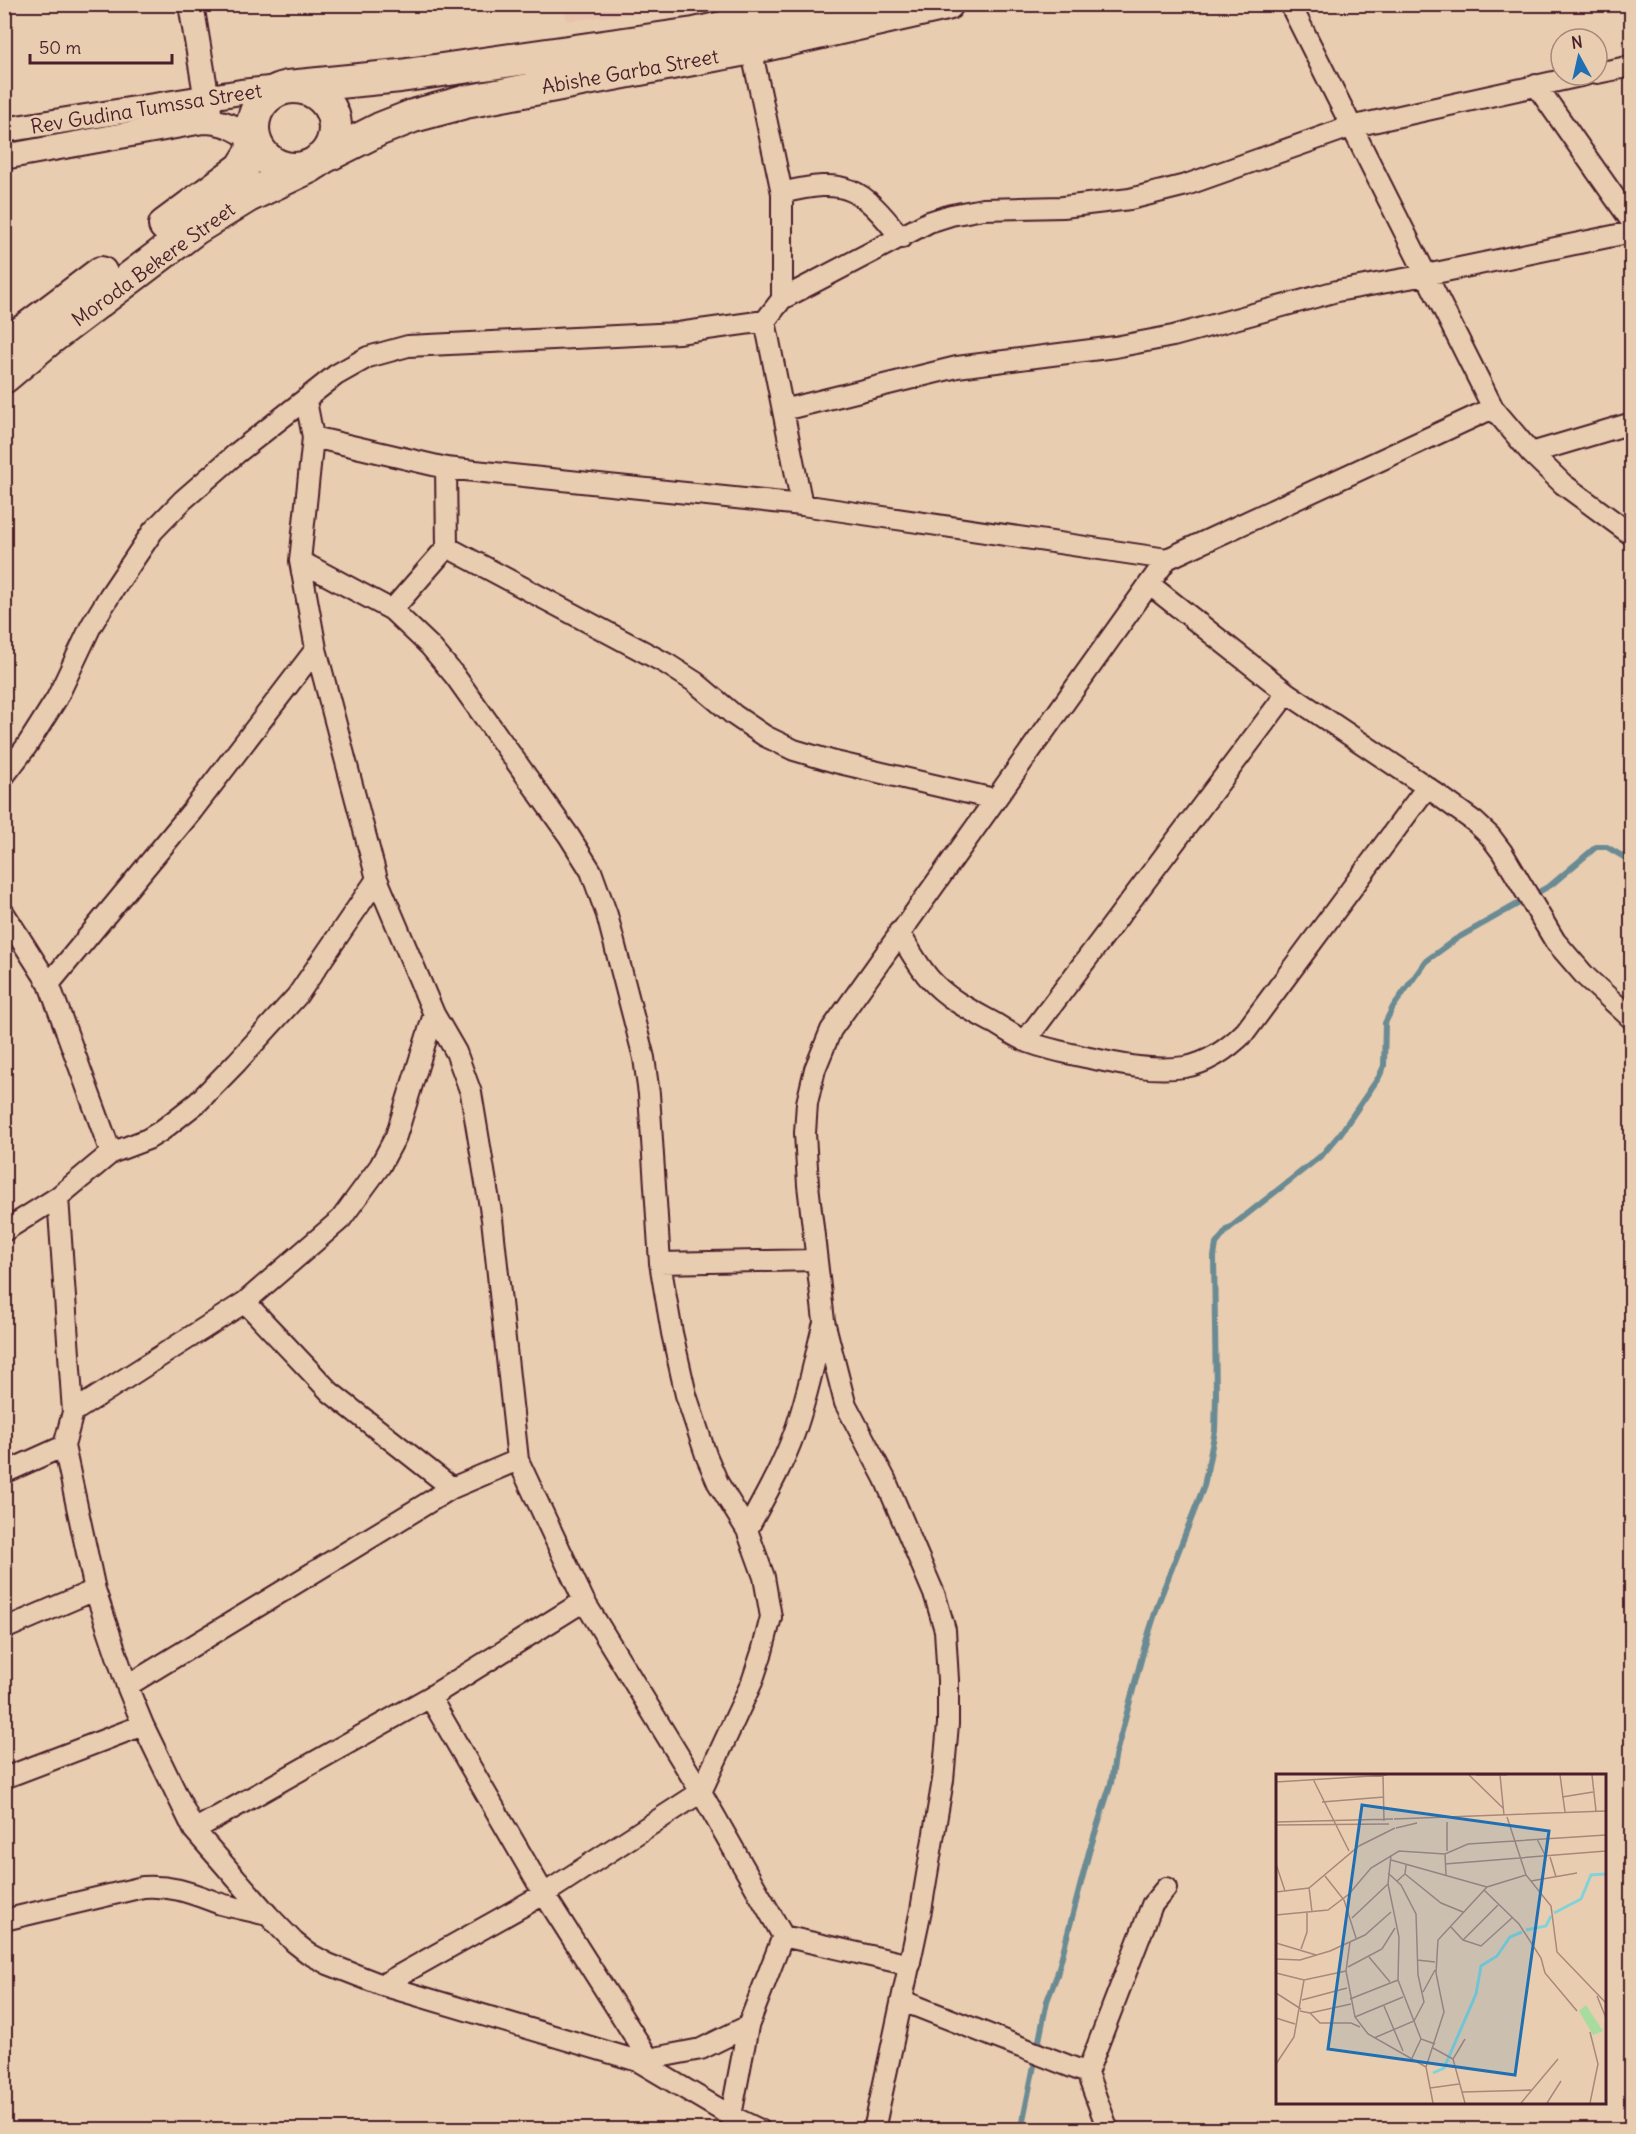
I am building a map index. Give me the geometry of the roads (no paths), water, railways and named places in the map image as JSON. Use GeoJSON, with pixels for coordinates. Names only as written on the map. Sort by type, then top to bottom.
{"type":"FeatureCollection","features":[{"type":"Feature","properties":{"kind":"highway","name":"Abishe Garba Street"},"geometry":{"type":"LineString","coordinates":[[288,87],[400,76],[586,64],[696,46],[830,4]]}},
{"type":"Feature","properties":{"kind":"highway","name":"Abishe Garba Street"},"geometry":{"type":"LineString","coordinates":[[696,46],[751,48],[947,4]]}},
{"type":"Feature","properties":{"kind":"highway","name":"Abishe Garba Street"},"geometry":{"type":"LineString","coordinates":[[316,163],[380,129],[437,109],[586,64]]}},
{"type":"Feature","properties":{"kind":"highway","name":"Moroda Bekere Street"},"geometry":{"type":"LineString","coordinates":[[4,346],[231,178],[249,159],[254,116],[259,105],[276,90],[288,87]]}},
{"type":"Feature","properties":{"kind":"highway"},"geometry":{"type":"LineString","coordinates":[[253,139],[266,159],[276,166],[299,169],[316,163],[328,150],[334,140],[335,122],[329,105],[311,90],[288,87]]}},
{"type":"Feature","properties":{"kind":"highway","name":"Moroda Bekere Street"},"geometry":{"type":"LineString","coordinates":[[4,377],[48,340],[196,228],[255,192],[316,163]]}},
{"type":"Feature","properties":{"kind":"street"},"geometry":{"type":"LineString","coordinates":[[191,4],[209,109]]}},
{"type":"Feature","properties":{"kind":"street"},"geometry":{"type":"LineString","coordinates":[[1290,4],[1493,408],[1531,453],[1563,483],[1632,535]]}},
{"type":"Feature","properties":{"kind":"street"},"geometry":{"type":"LineString","coordinates":[[751,48],[782,193],[782,299]]}},
{"type":"Feature","properties":{"kind":"street"},"geometry":{"type":"LineString","coordinates":[[1609,70],[1632,66]]}},
{"type":"Feature","properties":{"kind":"street"},"geometry":{"type":"LineString","coordinates":[[4,776],[26,747],[57,698],[91,626],[153,531],[183,500],[273,423],[306,401],[336,375],[368,357],[408,346],[678,333],[765,321],[782,299],[929,222],[951,215],[983,209],[1063,207],[1130,199],[1186,185],[1350,127],[1549,82]]}},
{"type":"Feature","properties":{"kind":"street"},"geometry":{"type":"LineString","coordinates":[[1536,85],[1632,222]]}},
{"type":"Feature","properties":{"kind":"street","name":"Rev Gudina Tumssa Street"},"geometry":{"type":"LineString","coordinates":[[4,130],[209,109],[288,87]]}},
{"type":"Feature","properties":{"kind":"street","name":"Rev Gudina Tumssa Street"},"geometry":{"type":"LineString","coordinates":[[209,109],[253,139]]}},
{"type":"Feature","properties":{"kind":"street","name":"Rev Gudina Tumssa Street"},"geometry":{"type":"LineString","coordinates":[[4,157],[203,121],[209,109]]}},
{"type":"Feature","properties":{"kind":"street"},"geometry":{"type":"LineString","coordinates":[[782,193],[809,187],[835,185],[859,194],[879,210],[901,238]]}},
{"type":"Feature","properties":{"kind":"street"},"geometry":{"type":"LineString","coordinates":[[783,410],[957,367],[1173,336],[1297,301],[1632,232]]}},
{"type":"Feature","properties":{"kind":"street"},"geometry":{"type":"LineString","coordinates":[[765,321],[802,505]]}},
{"type":"Feature","properties":{"kind":"street"},"geometry":{"type":"LineString","coordinates":[[306,401],[313,438],[300,561],[316,649],[377,879],[434,1014],[456,1052],[471,1093],[492,1219],[518,1460],[584,1601],[701,1792],[783,1936],[910,1965]]}},
{"type":"Feature","properties":{"kind":"street"},"geometry":{"type":"LineString","coordinates":[[874,2130],[921,1910],[945,1758],[948,1713],[945,1630],[935,1596],[914,1542],[885,1479],[845,1403],[824,1320],[816,1260],[805,1133],[807,1103],[815,1069],[831,1030],[1167,559],[1493,408]]}},
{"type":"Feature","properties":{"kind":"street"},"geometry":{"type":"LineString","coordinates":[[1531,453],[1632,423]]}},
{"type":"Feature","properties":{"kind":"street"},"geometry":{"type":"LineString","coordinates":[[313,438],[446,468],[802,505],[1167,559]]}},
{"type":"Feature","properties":{"kind":"street"},"geometry":{"type":"LineString","coordinates":[[392,610],[447,547],[446,468]]}},
{"type":"Feature","properties":{"kind":"street"},"geometry":{"type":"LineString","coordinates":[[447,547],[667,664],[696,682],[734,715],[765,736],[794,750],[994,799]]}},
{"type":"Feature","properties":{"kind":"street"},"geometry":{"type":"LineString","coordinates":[[300,561],[392,610],[430,646],[455,676],[569,836],[591,871],[607,915],[644,1058],[649,1094],[660,1263],[686,1395],[718,1483],[747,1530],[764,1577],[771,1617],[752,1682],[701,1792],[544,1894],[382,1984]]}},
{"type":"Feature","properties":{"kind":"street"},"geometry":{"type":"LineString","coordinates":[[1149,584],[1287,693],[1475,822],[1490,836],[1513,867],[1555,941],[1586,977],[1632,1019]]}},
{"type":"Feature","properties":{"kind":"street"},"geometry":{"type":"LineString","coordinates":[[49,984],[192,811],[316,649]]}},
{"type":"Feature","properties":{"kind":"street"},"geometry":{"type":"LineString","coordinates":[[1025,1041],[1287,693]]}},
{"type":"Feature","properties":{"kind":"street"},"geometry":{"type":"LineString","coordinates":[[899,932],[916,962],[930,979],[954,1000],[1025,1041],[1048,1049],[1131,1067],[1159,1069],[1186,1067],[1217,1055],[1232,1045],[1246,1031],[1427,787]]}},
{"type":"Feature","properties":{"kind":"street"},"geometry":{"type":"LineString","coordinates":[[4,1231],[58,1197],[111,1153],[148,1138],[178,1120],[237,1062],[297,996],[377,879]]}},
{"type":"Feature","properties":{"kind":"street"},"geometry":{"type":"LineString","coordinates":[[4,913],[49,984],[111,1153]]}},
{"type":"Feature","properties":{"kind":"street"},"geometry":{"type":"LineString","coordinates":[[73,1412],[244,1302],[341,1219],[380,1166],[396,1136],[434,1014]]}},
{"type":"Feature","properties":{"kind":"street"},"geometry":{"type":"LineString","coordinates":[[58,1197],[73,1412],[64,1446],[95,1590],[127,1686],[143,1725],[194,1830],[267,1915],[308,1953],[328,1964],[382,1984],[644,2060],[731,2116],[760,2130]]}},
{"type":"Feature","properties":{"kind":"street"},"geometry":{"type":"LineString","coordinates":[[660,1263],[816,1260]]}},
{"type":"Feature","properties":{"kind":"street"},"geometry":{"type":"LineString","coordinates":[[244,1302],[330,1392],[452,1488]]}},
{"type":"Feature","properties":{"kind":"street"},"geometry":{"type":"LineString","coordinates":[[747,1530],[795,1433],[824,1320]]}},
{"type":"Feature","properties":{"kind":"street"},"geometry":{"type":"LineString","coordinates":[[4,1473],[64,1446]]}},
{"type":"Feature","properties":{"kind":"street"},"geometry":{"type":"LineString","coordinates":[[127,1686],[452,1488],[518,1460]]}},
{"type":"Feature","properties":{"kind":"street"},"geometry":{"type":"LineString","coordinates":[[4,1629],[95,1590]]}},
{"type":"Feature","properties":{"kind":"street"},"geometry":{"type":"LineString","coordinates":[[194,1830],[430,1697],[584,1601]]}},
{"type":"Feature","properties":{"kind":"street"},"geometry":{"type":"LineString","coordinates":[[430,1697],[544,1894],[644,2060]]}},
{"type":"Feature","properties":{"kind":"street"},"geometry":{"type":"LineString","coordinates":[[4,1778],[143,1725]]}},
{"type":"Feature","properties":{"kind":"street"},"geometry":{"type":"LineString","coordinates":[[4,1920],[143,1887],[163,1886],[267,1915]]}},
{"type":"Feature","properties":{"kind":"street"},"geometry":{"type":"LineString","coordinates":[[1108,2130],[1087,2073],[1152,1905],[1166,1888]]}},
{"type":"Feature","properties":{"kind":"street"},"geometry":{"type":"LineString","coordinates":[[731,2116],[748,2026],[783,1936]]}},
{"type":"Feature","properties":{"kind":"street"},"geometry":{"type":"LineString","coordinates":[[903,2001],[1087,2073]]}},
{"type":"Feature","properties":{"kind":"street"},"geometry":{"type":"LineString","coordinates":[[644,2060],[701,2049],[748,2026]]}},
{"type":"Feature","properties":{"kind":"waterway"},"geometry":{"type":"LineString","coordinates":[[1021,2130],[1047,2001],[1057,1975],[1089,1852],[1111,1783],[1115,1757],[1145,1645],[1159,1601],[1204,1486],[1215,1431],[1214,1257],[1216,1244],[1227,1230],[1322,1155],[1340,1134],[1379,1077],[1384,1066],[1385,1023],[1393,1007],[1426,961],[1456,939],[1551,885],[1596,847],[1607,847],[1632,862]]}}]}
